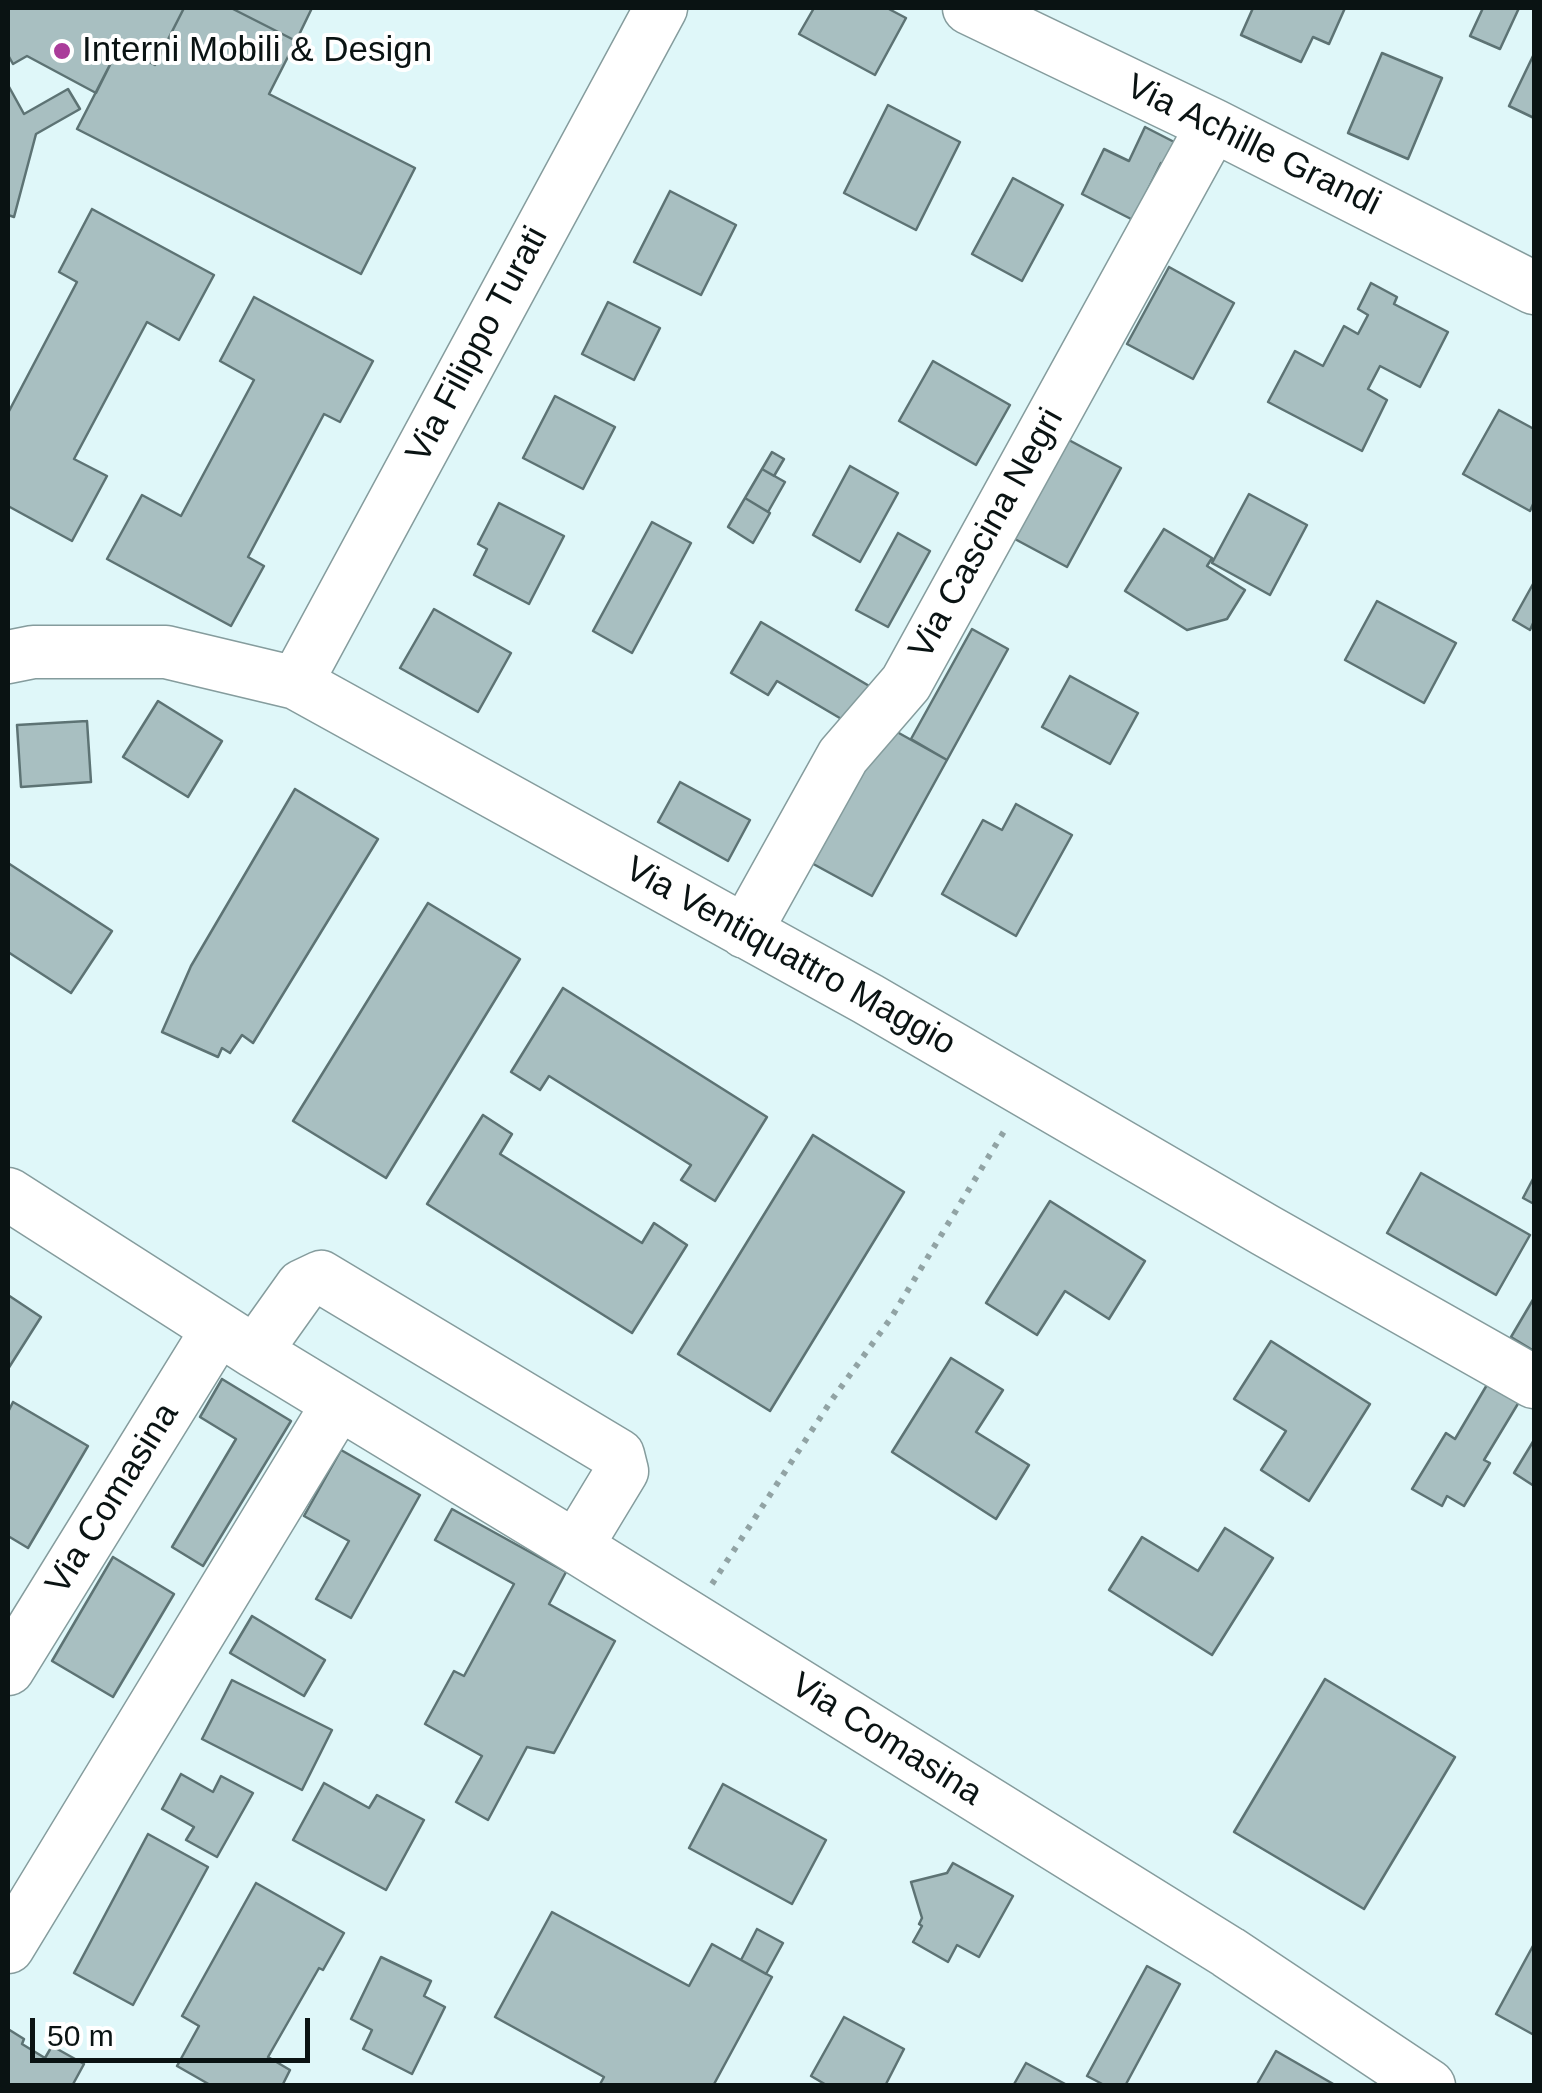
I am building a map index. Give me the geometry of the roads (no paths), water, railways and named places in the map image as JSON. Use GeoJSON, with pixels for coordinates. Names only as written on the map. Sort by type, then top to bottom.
{"type":"FeatureCollection","features":[{"type":"Feature","properties":{"kind":"street","name":"Via Filippo Turati"},"geometry":{"type":"LineString","coordinates":[[296,683],[661,8]]}},
{"type":"Feature","properties":{"kind":"street","name":"Via Achille Grandi"},"geometry":{"type":"LineString","coordinates":[[969,8],[1213,125],[1534,288]]}},
{"type":"Feature","properties":{"kind":"street","name":"Via Cascina Negri"},"geometry":{"type":"LineString","coordinates":[[745,932],[842,756],[906,683],[1213,125]]}},
{"type":"Feature","properties":{"kind":"street","name":"Via Ventiquattro Maggio"},"geometry":{"type":"LineString","coordinates":[[8,657],[34,652],[166,652],[296,683],[1028,1091],[1534,1382]]}},
{"type":"Feature","properties":{"kind":"street","name":"Via Comasina"},"geometry":{"type":"LineString","coordinates":[[8,1194],[236,1341],[576,1546],[1228,1952],[1429,2086]]}},
{"type":"Feature","properties":{"kind":"street"},"geometry":{"type":"LineString","coordinates":[[236,1341],[302,1286],[322,1277],[618,1455],[622,1471],[576,1546]]}},
{"type":"Feature","properties":{"kind":"street","name":"Via Comasina"},"geometry":{"type":"LineString","coordinates":[[8,1669],[236,1341]]}},
{"type":"Feature","properties":{"kind":"street"},"geometry":{"type":"LineString","coordinates":[[8,1947],[338,1404]]}},
{"type":"Feature","properties":{"kind":"place","name":"Interni Mobili & Design"},"geometry":{"type":"Point","coordinates":[62,51]}}]}
